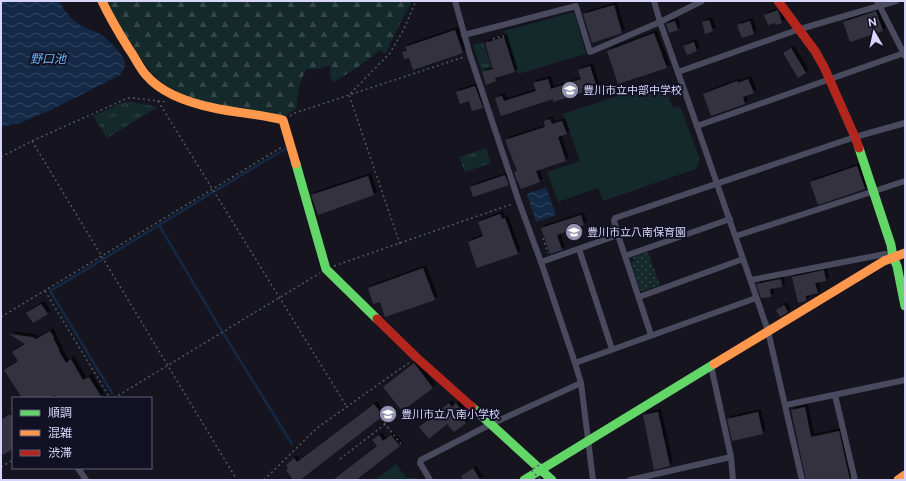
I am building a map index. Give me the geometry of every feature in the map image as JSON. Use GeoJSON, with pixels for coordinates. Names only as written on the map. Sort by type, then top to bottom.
{"type":"FeatureCollection","features":[{"type":"Feature","properties":{"kind":"street"},"geometry":{"type":"LineString","coordinates":[[102,1],[108,16],[143,70],[150,79],[160,87],[184,99],[214,108],[283,120],[326,269],[416,357],[552,480]]}},
{"type":"Feature","properties":{"kind":"street"},"geometry":{"type":"LineString","coordinates":[[455,1],[470,55],[519,202],[542,262],[575,362],[581,383],[593,480]]}},
{"type":"Feature","properties":{"kind":"street"},"geometry":{"type":"LineString","coordinates":[[654,1],[768,331],[802,480]]}},
{"type":"Feature","properties":{"kind":"street"},"geometry":{"type":"LineString","coordinates":[[464,35],[575,3],[590,52],[660,22],[702,1]]}},
{"type":"Feature","properties":{"kind":"street"},"geometry":{"type":"LineString","coordinates":[[778,1],[815,50],[855,137],[891,245],[905,306]]}},
{"type":"Feature","properties":{"kind":"street"},"geometry":{"type":"LineString","coordinates":[[678,72],[800,29],[878,4],[896,1]]}},
{"type":"Feature","properties":{"kind":"street"},"geometry":{"type":"LineString","coordinates":[[698,126],[904,55],[878,4]]}},
{"type":"Feature","properties":{"kind":"street"},"geometry":{"type":"LineString","coordinates":[[651,335],[618,235],[614,221],[615,218],[855,137],[905,123]]}},
{"type":"Feature","properties":{"kind":"street"},"geometry":{"type":"LineString","coordinates":[[736,236],[905,181]]}},
{"type":"Feature","properties":{"kind":"street"},"geometry":{"type":"LineString","coordinates":[[625,256],[730,219]]}},
{"type":"Feature","properties":{"kind":"street"},"geometry":{"type":"LineString","coordinates":[[542,262],[618,235]]}},
{"type":"Feature","properties":{"kind":"street"},"geometry":{"type":"LineString","coordinates":[[579,250],[612,349]]}},
{"type":"Feature","properties":{"kind":"street"},"geometry":{"type":"LineString","coordinates":[[524,480],[884,261],[905,253]]}},
{"type":"Feature","properties":{"kind":"street"},"geometry":{"type":"LineString","coordinates":[[750,280],[885,254],[893,257]]}},
{"type":"Feature","properties":{"kind":"street"},"geometry":{"type":"LineString","coordinates":[[639,298],[743,259]]}},
{"type":"Feature","properties":{"kind":"street"},"geometry":{"type":"LineString","coordinates":[[575,362],[756,298]]}},
{"type":"Feature","properties":{"kind":"street"},"geometry":{"type":"LineString","coordinates":[[711,366],[731,457],[733,480]]}},
{"type":"Feature","properties":{"kind":"street"},"geometry":{"type":"LineString","coordinates":[[786,405],[905,380]]}},
{"type":"Feature","properties":{"kind":"street"},"geometry":{"type":"LineString","coordinates":[[430,480],[420,463],[421,460],[491,424],[581,383]]}},
{"type":"Feature","properties":{"kind":"street"},"geometry":{"type":"LineString","coordinates":[[835,395],[855,480]]}},
{"type":"Feature","properties":{"kind":"street"},"geometry":{"type":"LineString","coordinates":[[630,480],[731,457]]}},
{"type":"Feature","properties":{"kind":"street"},"geometry":{"type":"LineString","coordinates":[[79,469],[86,480]]}},
{"type":"Feature","properties":{"kind":"street"},"geometry":{"type":"LineString","coordinates":[[898,480],[905,475]]}},
{"type":"Feature","properties":{"kind":"path"},"geometry":{"type":"LineString","coordinates":[[349,95],[390,53],[403,31],[416,1]]}},
{"type":"Feature","properties":{"kind":"path"},"geometry":{"type":"LineString","coordinates":[[493,39],[504,37]]}},
{"type":"Feature","properties":{"kind":"path"},"geometry":{"type":"LineString","coordinates":[[283,120],[295,113],[470,55]]}},
{"type":"Feature","properties":{"kind":"path"},"geometry":{"type":"LineString","coordinates":[[349,95],[400,244]]}},
{"type":"Feature","properties":{"kind":"path"},"geometry":{"type":"LineString","coordinates":[[1,157],[32,141],[128,98],[172,103]]}},
{"type":"Feature","properties":{"kind":"path"},"geometry":{"type":"LineString","coordinates":[[158,101],[278,298],[347,407]]}},
{"type":"Feature","properties":{"kind":"path"},"geometry":{"type":"LineString","coordinates":[[32,141],[237,480]]}},
{"type":"Feature","properties":{"kind":"path"},"geometry":{"type":"LineString","coordinates":[[1,317],[290,143]]}},
{"type":"Feature","properties":{"kind":"path"},"geometry":{"type":"LineString","coordinates":[[116,397],[326,269],[519,202]]}},
{"type":"Feature","properties":{"kind":"path"},"geometry":{"type":"LineString","coordinates":[[543,238],[548,253]]}},
{"type":"Feature","properties":{"kind":"path"},"geometry":{"type":"LineString","coordinates":[[45,290],[109,397]]}},
{"type":"Feature","properties":{"kind":"path"},"geometry":{"type":"LineString","coordinates":[[264,480],[317,428],[416,357]]}},
{"type":"Feature","properties":{"kind":"path"},"geometry":{"type":"LineString","coordinates":[[340,459],[397,415]]}},
{"type":"Feature","properties":{"kind":"path"},"geometry":{"type":"LineString","coordinates":[[381,419],[402,444]]}},
{"type":"Feature","properties":{"kind":"path"},"geometry":{"type":"LineString","coordinates":[[1,467],[12,461]]}},
{"type":"Feature","properties":{"kind":"path"},"geometry":{"type":"LineString","coordinates":[[541,471],[531,470],[541,471]]}},
{"type":"Feature","properties":{"kind":"green space"},"geometry":{"type":"Polygon","coordinates":[[[107,1],[412,1],[385,54],[380,50],[361,65],[334,82],[330,77],[330,65],[319,69],[307,69],[299,87],[297,108],[284,117],[212,104],[176,91],[161,82],[149,70],[120,28],[107,1]]]}},
{"type":"Feature","properties":{"kind":"green space"},"geometry":{"type":"Polygon","coordinates":[[[574,12],[586,54],[518,74],[504,31],[574,12]]]}},
{"type":"Feature","properties":{"kind":"green space"},"geometry":{"type":"Polygon","coordinates":[[[483,42],[492,69],[482,72],[473,45],[483,42]]]}},
{"type":"Feature","properties":{"kind":"green space"},"geometry":{"type":"Polygon","coordinates":[[[663,81],[673,108],[680,106],[700,159],[696,169],[603,201],[598,188],[558,202],[547,172],[580,161],[563,114],[663,81]]]}},
{"type":"Feature","properties":{"kind":"green space"},"geometry":{"type":"Polygon","coordinates":[[[126,102],[158,107],[107,138],[93,116],[126,102]]]}},
{"type":"Feature","properties":{"kind":"green space"},"geometry":{"type":"Polygon","coordinates":[[[486,148],[491,163],[465,172],[459,157],[486,148]]]}},
{"type":"Feature","properties":{"kind":"green space"},"geometry":{"type":"Polygon","coordinates":[[[648,252],[660,285],[643,291],[640,290],[631,262],[634,260],[633,257],[648,252]]]}},
{"type":"Feature","properties":{"kind":"green space"},"geometry":{"type":"Polygon","coordinates":[[[396,464],[406,477],[423,480],[375,480],[396,464]]]}},
{"type":"Feature","properties":{"kind":"water","name":"野口池"},"geometry":{"type":"Polygon","coordinates":[[[1,1],[59,1],[71,18],[84,27],[102,35],[116,48],[124,61],[125,65],[123,71],[120,75],[51,110],[20,123],[1,127],[1,1]]]}},
{"type":"Feature","properties":{"kind":"water"},"geometry":{"type":"Polygon","coordinates":[[[546,187],[556,215],[536,222],[527,194],[546,187]]]}},
{"type":"Feature","properties":{"kind":"building"},"geometry":{"type":"Polygon","coordinates":[[[614,5],[622,33],[592,43],[583,14],[614,5]]]}},
{"type":"Feature","properties":{"kind":"building"},"geometry":{"type":"Polygon","coordinates":[[[778,10],[782,23],[768,25],[764,15],[778,10]]]}},
{"type":"Feature","properties":{"kind":"building"},"geometry":{"type":"Polygon","coordinates":[[[876,11],[883,31],[850,42],[843,22],[876,11]]]}},
{"type":"Feature","properties":{"kind":"building"},"geometry":{"type":"Polygon","coordinates":[[[709,20],[713,31],[705,34],[702,22],[709,20]]]}},
{"type":"Feature","properties":{"kind":"building"},"geometry":{"type":"Polygon","coordinates":[[[675,21],[678,30],[669,33],[666,24],[675,21]]]}},
{"type":"Feature","properties":{"kind":"building"},"geometry":{"type":"Polygon","coordinates":[[[750,21],[754,34],[742,38],[737,25],[750,21]]]}},
{"type":"Feature","properties":{"kind":"building"},"geometry":{"type":"Polygon","coordinates":[[[455,30],[463,53],[413,70],[409,58],[404,59],[402,52],[407,51],[405,47],[455,30]]]}},
{"type":"Feature","properties":{"kind":"building"},"geometry":{"type":"Polygon","coordinates":[[[654,33],[667,68],[618,84],[607,51],[654,33]]]}},
{"type":"Feature","properties":{"kind":"building"},"geometry":{"type":"Polygon","coordinates":[[[504,37],[515,72],[495,78],[496,81],[486,85],[482,72],[493,69],[485,43],[504,37]]]}},
{"type":"Feature","properties":{"kind":"building"},"geometry":{"type":"Polygon","coordinates":[[[694,42],[697,51],[687,55],[683,46],[694,42]]]}},
{"type":"Feature","properties":{"kind":"building"},"geometry":{"type":"Polygon","coordinates":[[[791,48],[806,73],[798,78],[783,53],[791,48]]]}},
{"type":"Feature","properties":{"kind":"building"},"geometry":{"type":"Polygon","coordinates":[[[590,66],[597,88],[553,102],[553,99],[501,116],[495,98],[502,96],[504,101],[536,91],[533,83],[548,79],[551,89],[581,79],[578,70],[590,66]]]}},
{"type":"Feature","properties":{"kind":"building"},"geometry":{"type":"Polygon","coordinates":[[[748,79],[754,93],[743,97],[745,104],[711,116],[703,94],[737,81],[738,83],[748,79]]]}},
{"type":"Feature","properties":{"kind":"building"},"geometry":{"type":"Polygon","coordinates":[[[475,86],[483,108],[472,111],[469,101],[460,104],[456,92],[475,86]]]}},
{"type":"Feature","properties":{"kind":"building"},"geometry":{"type":"Polygon","coordinates":[[[550,119],[552,124],[562,121],[567,134],[558,137],[566,161],[536,171],[540,182],[521,189],[514,172],[517,171],[505,140],[545,127],[544,121],[550,119]]]}},
{"type":"Feature","properties":{"kind":"building"},"geometry":{"type":"Polygon","coordinates":[[[857,166],[865,189],[818,205],[810,182],[857,166]]]}},
{"type":"Feature","properties":{"kind":"building"},"geometry":{"type":"Polygon","coordinates":[[[505,175],[509,185],[473,197],[470,187],[505,175]]]}},
{"type":"Feature","properties":{"kind":"building"},"geometry":{"type":"Polygon","coordinates":[[[368,176],[374,195],[318,215],[311,195],[368,176]]]}},
{"type":"Feature","properties":{"kind":"building"},"geometry":{"type":"Polygon","coordinates":[[[500,214],[502,219],[505,218],[518,254],[477,268],[468,242],[483,236],[478,222],[500,214]]]}},
{"type":"Feature","properties":{"kind":"building"},"geometry":{"type":"Polygon","coordinates":[[[581,215],[584,225],[557,235],[562,250],[550,254],[541,228],[581,215]]]}},
{"type":"Feature","properties":{"kind":"building"},"geometry":{"type":"Polygon","coordinates":[[[423,268],[435,300],[385,317],[380,302],[373,304],[368,288],[423,268]]]}},
{"type":"Feature","properties":{"kind":"building"},"geometry":{"type":"Polygon","coordinates":[[[824,270],[826,281],[815,283],[818,293],[806,296],[806,301],[798,303],[792,277],[824,270]]]}},
{"type":"Feature","properties":{"kind":"building"},"geometry":{"type":"Polygon","coordinates":[[[781,279],[782,287],[770,289],[771,297],[761,298],[756,284],[781,279]]]}},
{"type":"Feature","properties":{"kind":"building"},"geometry":{"type":"Polygon","coordinates":[[[41,304],[48,314],[33,323],[26,313],[41,304]]]}},
{"type":"Feature","properties":{"kind":"building"},"geometry":{"type":"Polygon","coordinates":[[[784,305],[788,312],[780,317],[776,310],[784,305]]]}},
{"type":"Feature","properties":{"kind":"building"},"geometry":{"type":"Polygon","coordinates":[[[50,331],[66,363],[71,359],[83,380],[89,377],[101,397],[56,397],[55,395],[52,397],[21,397],[4,370],[18,361],[12,352],[25,344],[9,334],[32,337],[36,339],[50,331]]]}},
{"type":"Feature","properties":{"kind":"building"},"geometry":{"type":"Polygon","coordinates":[[[414,363],[433,388],[402,411],[383,387],[414,363]]]}},
{"type":"Feature","properties":{"kind":"building"},"geometry":{"type":"Polygon","coordinates":[[[449,403],[452,407],[456,403],[462,411],[459,414],[466,423],[454,432],[447,424],[429,439],[419,427],[449,403]]]}},
{"type":"Feature","properties":{"kind":"building"},"geometry":{"type":"Polygon","coordinates":[[[374,404],[383,416],[300,480],[293,480],[286,470],[288,468],[286,465],[294,458],[297,462],[374,404]]]}},
{"type":"Feature","properties":{"kind":"building"},"geometry":{"type":"Polygon","coordinates":[[[805,407],[811,437],[839,431],[850,480],[806,480],[791,410],[805,407]]]}},
{"type":"Feature","properties":{"kind":"building"},"geometry":{"type":"Polygon","coordinates":[[[658,412],[670,466],[654,470],[643,415],[658,412]]]}},
{"type":"Feature","properties":{"kind":"building"},"geometry":{"type":"Polygon","coordinates":[[[758,412],[763,434],[732,441],[727,419],[758,412]]]}},
{"type":"Feature","properties":{"kind":"building"},"geometry":{"type":"Polygon","coordinates":[[[10,414],[12,417],[12,450],[3,455],[1,451],[1,420],[10,414]]]}},
{"type":"Feature","properties":{"kind":"building"},"geometry":{"type":"Polygon","coordinates":[[[379,435],[383,441],[391,435],[400,446],[356,480],[333,480],[377,446],[372,440],[379,435]]]}},
{"type":"Feature","properties":{"kind":"building"},"geometry":{"type":"Polygon","coordinates":[[[473,468],[480,480],[463,480],[461,476],[473,468]]]}},
{"type":"Feature","properties":{"kind":"waterway"},"geometry":{"type":"LineString","coordinates":[[112,393],[50,291],[287,148]]}},
{"type":"Feature","properties":{"kind":"waterway"},"geometry":{"type":"LineString","coordinates":[[159,225],[220,328],[292,444]]}},
{"type":"Feature","properties":{"kind":"traffic: fast"},"geometry":{"type":"LineString","coordinates":[[859,148],[891,245],[905,306]]}},
{"type":"Feature","properties":{"kind":"traffic: fast"},"geometry":{"type":"LineString","coordinates":[[296,164],[326,269],[377,319]]}},
{"type":"Feature","properties":{"kind":"traffic: fast"},"geometry":{"type":"LineString","coordinates":[[524,480],[714,364]]}},
{"type":"Feature","properties":{"kind":"traffic: fast"},"geometry":{"type":"LineString","coordinates":[[472,407],[552,480]]}},
{"type":"Feature","properties":{"kind":"traffic: slow"},"geometry":{"type":"LineString","coordinates":[[102,1],[139,65],[153,82],[177,97],[205,106],[283,120],[296,164]]}},
{"type":"Feature","properties":{"kind":"traffic: slow"},"geometry":{"type":"LineString","coordinates":[[714,364],[884,261],[905,253]]}},
{"type":"Feature","properties":{"kind":"traffic: slow"},"geometry":{"type":"LineString","coordinates":[[898,480],[905,475]]}},
{"type":"Feature","properties":{"kind":"traffic: jam"},"geometry":{"type":"LineString","coordinates":[[778,1],[815,51],[824,67],[859,148]]}},
{"type":"Feature","properties":{"kind":"traffic: jam"},"geometry":{"type":"LineString","coordinates":[[377,319],[416,357],[472,407]]}},
{"type":"Feature","properties":{"kind":"place","name":"豊川市立中部中学校"},"geometry":{"type":"Point","coordinates":[570,90]}},
{"type":"Feature","properties":{"kind":"place","name":"豊川市立八南保育園"},"geometry":{"type":"Point","coordinates":[574,232]}},
{"type":"Feature","properties":{"kind":"place","name":"豊川市立八南小学校"},"geometry":{"type":"Point","coordinates":[388,414]}}]}
